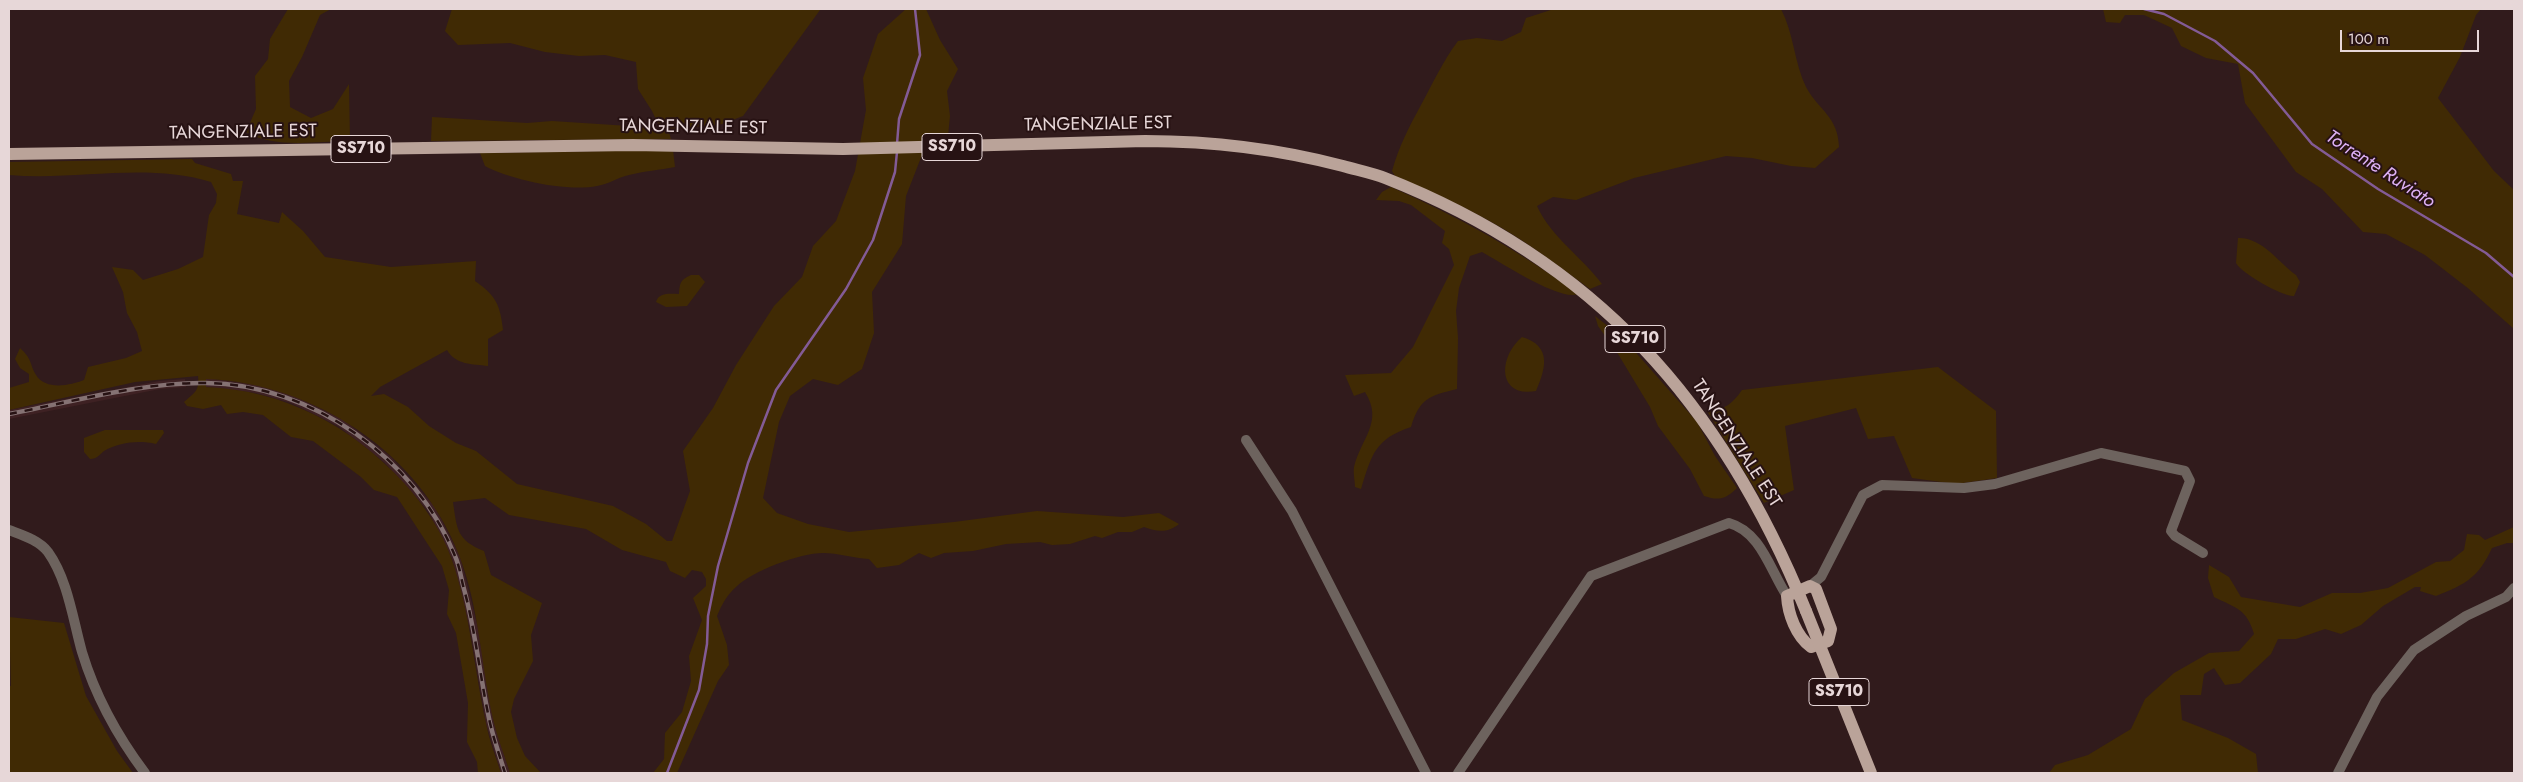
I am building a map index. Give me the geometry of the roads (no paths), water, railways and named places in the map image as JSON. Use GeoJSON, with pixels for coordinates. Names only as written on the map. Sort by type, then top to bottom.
{"type":"FeatureCollection","features":[{"type":"Feature","properties":{"kind":"main road","name":"TANGENZIALE EST"},"geometry":{"type":"LineString","coordinates":[[9,154],[714,145],[843,148],[1190,141],[1305,156],[1383,177],[1453,208],[1498,232],[1542,260],[1585,292],[1626,330],[1697,410],[1741,476],[1764,517],[1792,593],[1806,611],[1871,773]]}},
{"type":"Feature","properties":{"kind":"main road"},"geometry":{"type":"LineString","coordinates":[[1810,586],[1816,589],[1831,629],[1828,641],[1811,647],[1805,642],[1788,608],[1792,593],[1810,586]]}},
{"type":"Feature","properties":{"kind":"street"},"geometry":{"type":"LineString","coordinates":[[1246,440],[1292,511],[1426,773]]}},
{"type":"Feature","properties":{"kind":"street"},"geometry":{"type":"LineString","coordinates":[[1810,586],[1821,577],[1863,495],[1882,485],[1964,488],[1995,484],[2101,453],[2185,471],[2190,481],[2171,531],[2175,536],[2203,553]]}},
{"type":"Feature","properties":{"kind":"street"},"geometry":{"type":"LineString","coordinates":[[1458,773],[1591,576],[1728,523],[1746,531],[1757,543],[1792,593]]}},
{"type":"Feature","properties":{"kind":"street"},"geometry":{"type":"LineString","coordinates":[[9,530],[27,536],[47,551],[62,578],[83,654],[102,703],[132,756],[145,773]]}},
{"type":"Feature","properties":{"kind":"street"},"geometry":{"type":"LineString","coordinates":[[2338,773],[2377,697],[2414,650],[2466,616],[2506,597],[2514,588]]}},
{"type":"Feature","properties":{"kind":"waterway"},"geometry":{"type":"LineString","coordinates":[[897,144],[899,119],[920,55],[915,9]]}},
{"type":"Feature","properties":{"kind":"waterway","name":"Torrente Ruviato"},"geometry":{"type":"LineString","coordinates":[[2144,9],[2164,14],[2215,41],[2253,73],[2312,144],[2378,189],[2486,253],[2514,277]]}},
{"type":"Feature","properties":{"kind":"waterway"},"geometry":{"type":"LineString","coordinates":[[667,773],[699,690],[707,644],[708,616],[718,566],[748,463],[776,390],[846,289],[873,240],[895,172],[897,152]]}},
{"type":"Feature","properties":{"kind":"railway"},"geometry":{"type":"LineString","coordinates":[[9,414],[132,389],[206,383],[246,387],[284,397],[321,413],[356,434],[387,459],[415,488],[437,521],[455,556],[472,622],[490,723],[505,773]]}}]}
